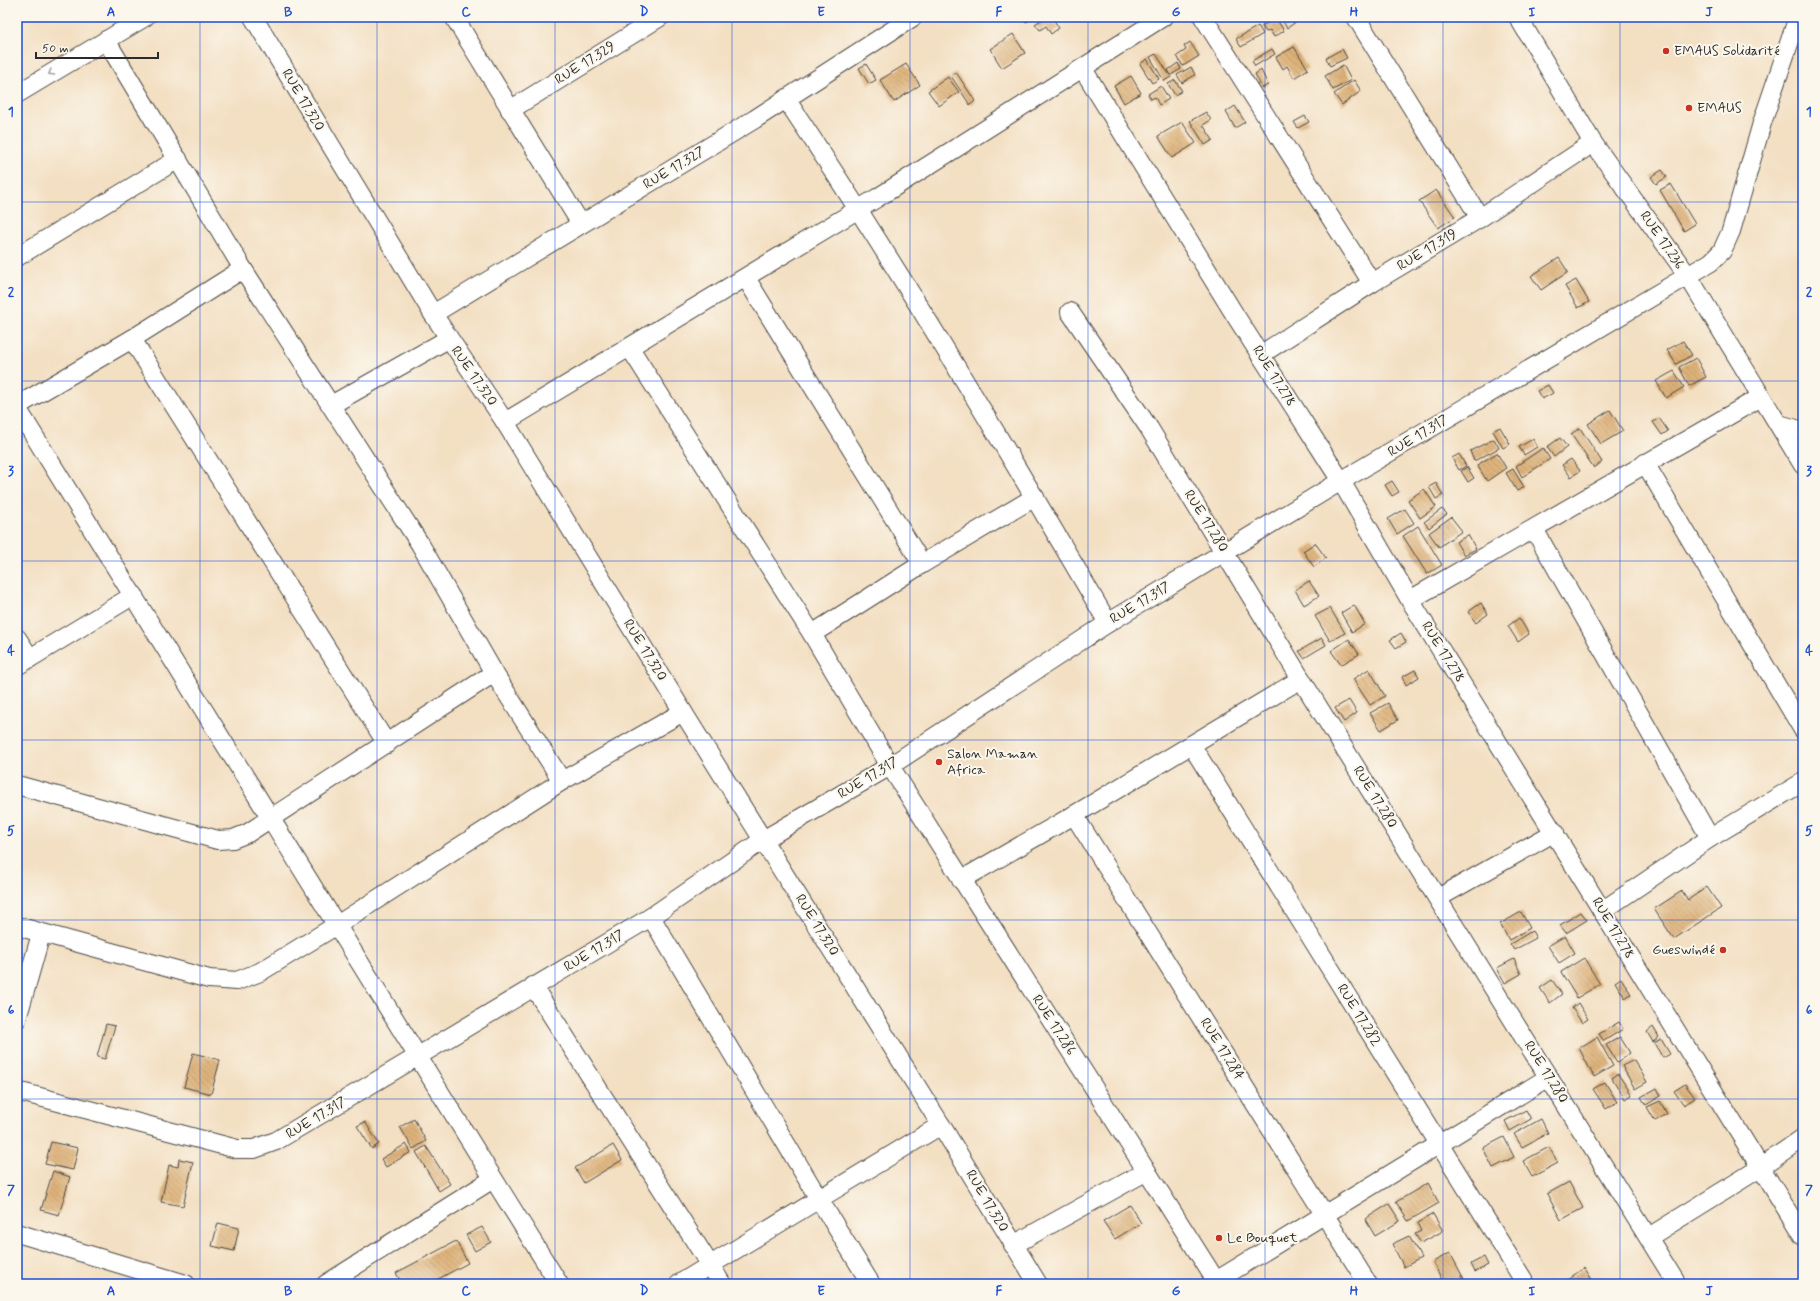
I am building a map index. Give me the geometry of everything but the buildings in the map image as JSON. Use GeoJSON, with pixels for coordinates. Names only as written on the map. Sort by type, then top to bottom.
{"type":"FeatureCollection","features":[{"type":"Feature","properties":{"kind":"street"},"geometry":{"type":"LineString","coordinates":[[17,94],[145,17]]}},
{"type":"Feature","properties":{"kind":"street","name":"RUE 17.320"},"geometry":{"type":"LineString","coordinates":[[252,17],[432,314],[505,422],[1038,1284]]}},
{"type":"Feature","properties":{"kind":"street"},"geometry":{"type":"LineString","coordinates":[[454,17],[581,224]]}},
{"type":"Feature","properties":{"kind":"street","name":"RUE 17.329"},"geometry":{"type":"LineString","coordinates":[[510,110],[660,17]]}},
{"type":"Feature","properties":{"kind":"street","name":"RUE 17.327"},"geometry":{"type":"LineString","coordinates":[[432,314],[786,99],[913,17]]}},
{"type":"Feature","properties":{"kind":"street"},"geometry":{"type":"LineString","coordinates":[[505,422],[859,209],[1083,69],[1163,17]]}},
{"type":"Feature","properties":{"kind":"street"},"geometry":{"type":"LineString","coordinates":[[1203,17],[1372,283]]}},
{"type":"Feature","properties":{"kind":"street"},"geometry":{"type":"LineString","coordinates":[[1356,17],[1480,218]]}},
{"type":"Feature","properties":{"kind":"street","name":"RUE 17.236"},"geometry":{"type":"LineString","coordinates":[[1518,17],[1593,143],[1688,276],[1803,465]]}},
{"type":"Feature","properties":{"kind":"street","name":"RUE 17.317"},"geometry":{"type":"LineString","coordinates":[[17,1091],[237,1149],[254,1149],[276,1141],[419,1057],[533,986],[651,917],[763,840],[890,766],[1108,623],[1341,482],[1711,262],[1722,252],[1731,232],[1762,123],[1798,17]]}},
{"type":"Feature","properties":{"kind":"street"},"geometry":{"type":"LineString","coordinates":[[106,40],[243,268],[420,544],[494,673],[562,781]]}},
{"type":"Feature","properties":{"kind":"street","name":"RUE 17.278"},"geometry":{"type":"LineString","coordinates":[[1083,69],[1260,355],[1341,482],[1410,600],[1555,832],[1602,911],[1803,1236]]}},
{"type":"Feature","properties":{"kind":"street"},"geometry":{"type":"LineString","coordinates":[[786,99],[859,209],[1035,497],[1108,623]]}},
{"type":"Feature","properties":{"kind":"street","name":"RUE 17.319"},"geometry":{"type":"LineString","coordinates":[[1260,355],[1372,283],[1480,218],[1593,143]]}},
{"type":"Feature","properties":{"kind":"street"},"geometry":{"type":"LineString","coordinates":[[17,256],[178,159]]}},
{"type":"Feature","properties":{"kind":"street"},"geometry":{"type":"LineString","coordinates":[[243,268],[132,339],[17,407],[559,1284]]}},
{"type":"Feature","properties":{"kind":"street"},"geometry":{"type":"LineString","coordinates":[[746,278],[922,564]]}},
{"type":"Feature","properties":{"kind":"street","name":"RUE 17.280"},"geometry":{"type":"LineString","coordinates":[[1070,312],[1149,428],[1301,679],[1677,1284]]}},
{"type":"Feature","properties":{"kind":"street"},"geometry":{"type":"LineString","coordinates":[[132,339],[386,744]]}},
{"type":"Feature","properties":{"kind":"street"},"geometry":{"type":"LineString","coordinates":[[331,405],[448,339]]}},
{"type":"Feature","properties":{"kind":"street","name":"RUE 17.286"},"geometry":{"type":"LineString","coordinates":[[630,348],[812,634],[890,766],[1215,1283]]}},
{"type":"Feature","properties":{"kind":"street"},"geometry":{"type":"LineString","coordinates":[[1410,600],[1534,529],[1645,462],[1761,397]]}},
{"type":"Feature","properties":{"kind":"street"},"geometry":{"type":"LineString","coordinates":[[1779,424],[1803,431]]}},
{"type":"Feature","properties":{"kind":"street"},"geometry":{"type":"LineString","coordinates":[[1645,462],[1803,730]]}},
{"type":"Feature","properties":{"kind":"street"},"geometry":{"type":"LineString","coordinates":[[812,634],[922,564],[1035,497]]}},
{"type":"Feature","properties":{"kind":"street"},"geometry":{"type":"LineString","coordinates":[[1534,529],[1710,838]]}},
{"type":"Feature","properties":{"kind":"street"},"geometry":{"type":"LineString","coordinates":[[17,638],[24,662],[134,595]]}},
{"type":"Feature","properties":{"kind":"street"},"geometry":{"type":"LineString","coordinates":[[17,785],[218,840],[233,839],[248,833],[494,673]]}},
{"type":"Feature","properties":{"kind":"street"},"geometry":{"type":"LineString","coordinates":[[961,880],[1192,746],[1301,679]]}},
{"type":"Feature","properties":{"kind":"street"},"geometry":{"type":"LineString","coordinates":[[17,926],[41,934],[209,979],[237,982],[260,972],[337,925],[562,781],[683,712]]}},
{"type":"Feature","properties":{"kind":"street","name":"RUE 17.282"},"geometry":{"type":"LineString","coordinates":[[1192,746],[1526,1284]]}},
{"type":"Feature","properties":{"kind":"street"},"geometry":{"type":"LineString","coordinates":[[1602,911],[1710,838],[1803,782]]}},
{"type":"Feature","properties":{"kind":"street","name":"RUE 17.284"},"geometry":{"type":"LineString","coordinates":[[1074,815],[1368,1284]]}},
{"type":"Feature","properties":{"kind":"street"},"geometry":{"type":"LineString","coordinates":[[1438,898],[1555,832]]}},
{"type":"Feature","properties":{"kind":"street"},"geometry":{"type":"LineString","coordinates":[[651,917],[818,1199],[871,1284]]}},
{"type":"Feature","properties":{"kind":"street"},"geometry":{"type":"LineString","coordinates":[[17,1019],[41,934]]}},
{"type":"Feature","properties":{"kind":"street"},"geometry":{"type":"LineString","coordinates":[[533,986],[722,1284]]}},
{"type":"Feature","properties":{"kind":"street"},"geometry":{"type":"LineString","coordinates":[[1215,1283],[1439,1143],[1549,1077]]}},
{"type":"Feature","properties":{"kind":"street"},"geometry":{"type":"LineString","coordinates":[[679,1284],[941,1125]]}},
{"type":"Feature","properties":{"kind":"street"},"geometry":{"type":"LineString","coordinates":[[1649,1237],[1760,1168],[1803,1138]]}},
{"type":"Feature","properties":{"kind":"street"},"geometry":{"type":"LineString","coordinates":[[1013,1245],[1146,1171]]}},
{"type":"Feature","properties":{"kind":"street"},"geometry":{"type":"LineString","coordinates":[[326,1284],[494,1179]]}},
{"type":"Feature","properties":{"kind":"street"},"geometry":{"type":"LineString","coordinates":[[17,1233],[186,1284]]}},
{"type":"Feature","properties":{"kind":"place","name":"EMAUS Solidarité"},"geometry":{"type":"Point","coordinates":[1666,51]}},
{"type":"Feature","properties":{"kind":"place","name":"EMAUS"},"geometry":{"type":"Point","coordinates":[1689,108]}},
{"type":"Feature","properties":{"kind":"place","name":"Salon Maman Africa"},"geometry":{"type":"Point","coordinates":[939,762]}},
{"type":"Feature","properties":{"kind":"place","name":"Gueswindé"},"geometry":{"type":"Point","coordinates":[1723,950]}},
{"type":"Feature","properties":{"kind":"place","name":"Le Bouquet"},"geometry":{"type":"Point","coordinates":[1219,1238]}}]}
